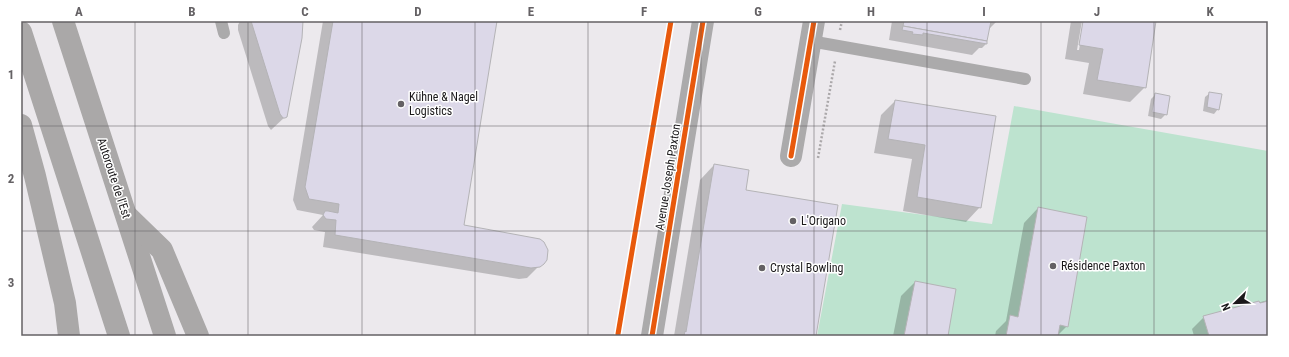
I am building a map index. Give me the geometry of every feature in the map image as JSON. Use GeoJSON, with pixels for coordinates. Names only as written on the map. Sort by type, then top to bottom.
{"type":"FeatureCollection","features":[{"type":"Feature","properties":{"kind":"highway","name":"Autoroute de l’Est"},"geometry":{"type":"LineString","coordinates":[[63,21],[165,336]]}},
{"type":"Feature","properties":{"kind":"highway"},"geometry":{"type":"LineString","coordinates":[[21,32],[119,336]]}},
{"type":"Feature","properties":{"kind":"highway"},"geometry":{"type":"LineString","coordinates":[[21,125],[35,176],[63,296],[69,336]]}},
{"type":"Feature","properties":{"kind":"highway"},"geometry":{"type":"LineString","coordinates":[[126,214],[162,250],[198,336]]}},
{"type":"Feature","properties":{"kind":"street","name":"Avenue Joseph Paxton"},"geometry":{"type":"LineString","coordinates":[[652,336],[703,21]]}},
{"type":"Feature","properties":{"kind":"street"},"geometry":{"type":"LineString","coordinates":[[791,156],[812,31]]}},
{"type":"Feature","properties":{"kind":"lane"},"geometry":{"type":"LineString","coordinates":[[221,21],[224,33]]}},
{"type":"Feature","properties":{"kind":"lane"},"geometry":{"type":"LineString","coordinates":[[812,31],[838,46],[1025,79]]}},
{"type":"Feature","properties":{"kind":"path"},"geometry":{"type":"LineString","coordinates":[[818,158],[842,21]]}},
{"type":"Feature","properties":{"kind":"green space"},"geometry":{"type":"Polygon","coordinates":[[[1014,106],[1268,151],[1268,336],[817,336],[842,204],[992,224],[1014,106]]]}},
{"type":"Feature","properties":{"kind":"building"},"geometry":{"type":"Polygon","coordinates":[[[251,21],[303,21],[302,38],[287,117],[285,118],[283,118],[280,114],[251,21]]]}},
{"type":"Feature","properties":{"kind":"building","name":"Kühne & Nagel Logistics"},"geometry":{"type":"Polygon","coordinates":[[[333,21],[497,21],[464,225],[540,239],[544,242],[548,250],[547,260],[544,264],[540,267],[531,268],[335,235],[336,220],[326,219],[323,215],[325,211],[338,213],[339,204],[309,199],[305,187],[333,21]]]}},
{"type":"Feature","properties":{"kind":"building"},"geometry":{"type":"Polygon","coordinates":[[[904,21],[991,21],[987,41],[903,26],[904,21]]]}},
{"type":"Feature","properties":{"kind":"building"},"geometry":{"type":"Polygon","coordinates":[[[1083,21],[1156,21],[1146,88],[1097,80],[1103,49],[1079,45],[1083,21]]]}},
{"type":"Feature","properties":{"kind":"building"},"geometry":{"type":"Polygon","coordinates":[[[903,26],[987,41],[987,44],[923,33],[923,35],[912,34],[913,32],[902,30],[903,26]]]}},
{"type":"Feature","properties":{"kind":"building"},"geometry":{"type":"Polygon","coordinates":[[[1209,92],[1222,94],[1219,110],[1207,107],[1209,92]]]}},
{"type":"Feature","properties":{"kind":"building"},"geometry":{"type":"Polygon","coordinates":[[[1155,93],[1170,96],[1167,115],[1152,112],[1155,93]]]}},
{"type":"Feature","properties":{"kind":"building"},"geometry":{"type":"Polygon","coordinates":[[[895,100],[996,116],[981,208],[917,197],[925,145],[888,139],[895,100]]]}},
{"type":"Feature","properties":{"kind":"building","name":"Crystal Bowling"},"geometry":{"type":"Polygon","coordinates":[[[714,164],[749,170],[746,190],[838,205],[816,336],[684,336],[685,331],[686,332],[714,164]]]}},
{"type":"Feature","properties":{"kind":"building","name":"Résidence Paxton"},"geometry":{"type":"Polygon","coordinates":[[[1038,207],[1087,217],[1068,327],[1060,325],[1058,336],[1006,336],[1010,315],[1018,317],[1038,207]]]}},
{"type":"Feature","properties":{"kind":"building"},"geometry":{"type":"Polygon","coordinates":[[[915,281],[956,289],[948,336],[904,336],[915,281]]]}},
{"type":"Feature","properties":{"kind":"building"},"geometry":{"type":"Polygon","coordinates":[[[1259,301],[1260,303],[1268,301],[1268,336],[1209,336],[1203,316],[1259,301]]]}},
{"type":"Feature","properties":{"kind":"cycle path"},"geometry":{"type":"LineString","coordinates":[[618,334],[671,21]]}},
{"type":"Feature","properties":{"kind":"cycle path"},"geometry":{"type":"LineString","coordinates":[[652,336],[703,21]]}},
{"type":"Feature","properties":{"kind":"cycle path"},"geometry":{"type":"LineString","coordinates":[[791,156],[814,21]]}},
{"type":"Feature","properties":{"kind":"place","name":"Kühne & Nagel Logistics"},"geometry":{"type":"Point","coordinates":[401,104]}},
{"type":"Feature","properties":{"kind":"place","name":"L'Origano"},"geometry":{"type":"Point","coordinates":[793,221]}},
{"type":"Feature","properties":{"kind":"place","name":"Résidence Paxton"},"geometry":{"type":"Point","coordinates":[1053,266]}},
{"type":"Feature","properties":{"kind":"place","name":"Crystal Bowling"},"geometry":{"type":"Point","coordinates":[762,268]}}]}
